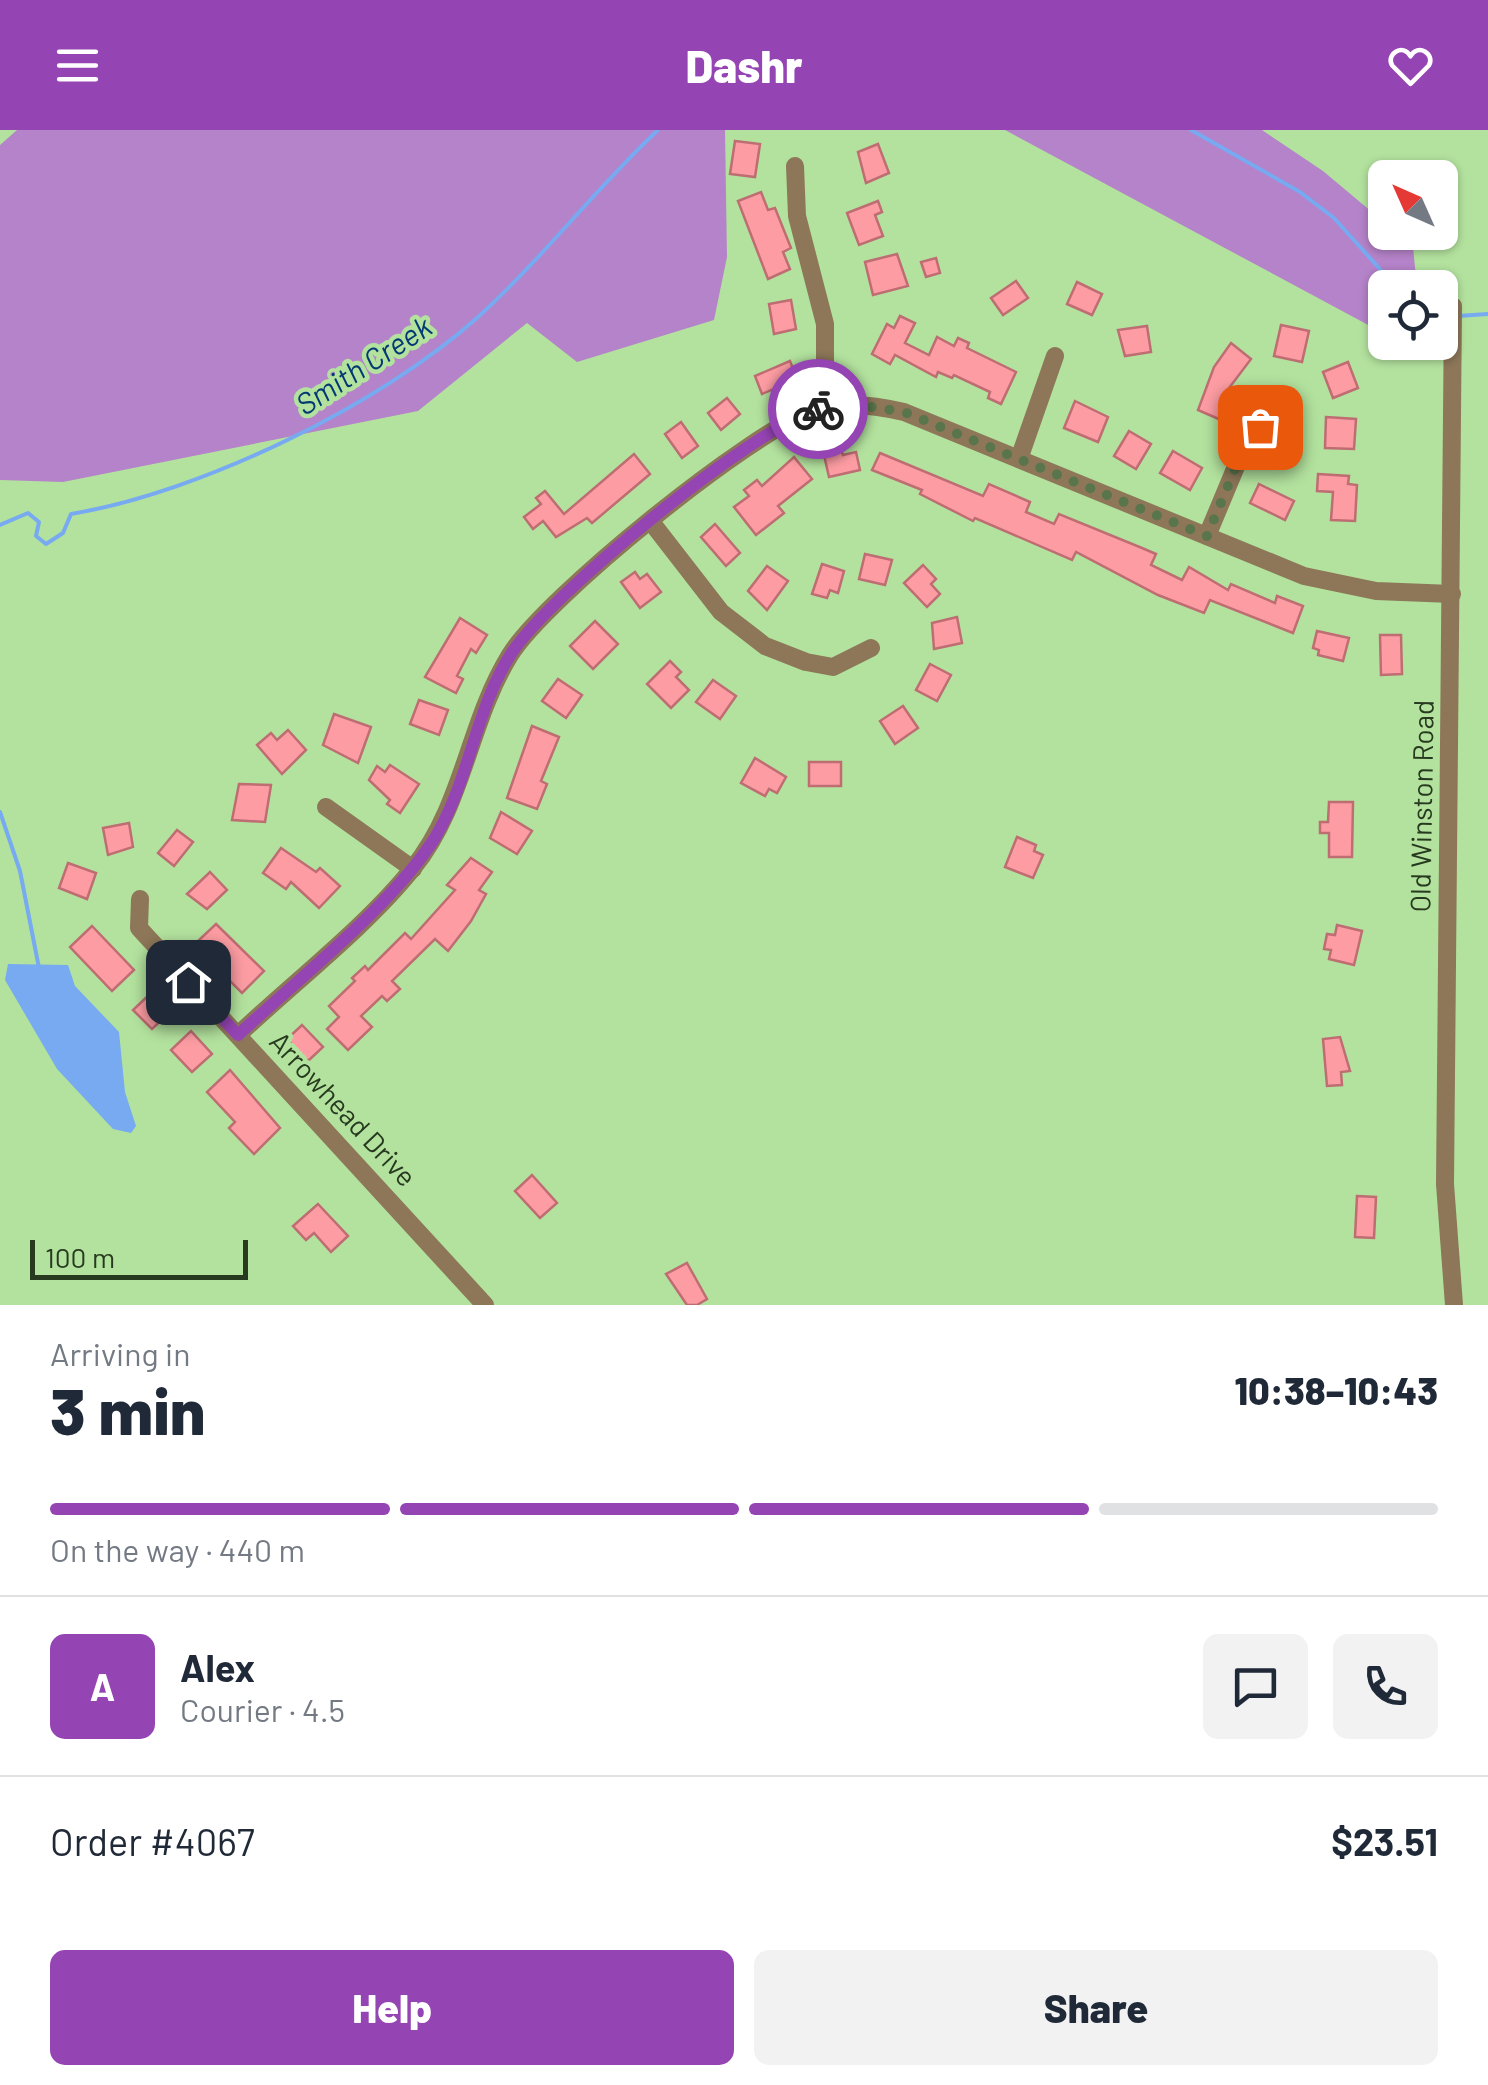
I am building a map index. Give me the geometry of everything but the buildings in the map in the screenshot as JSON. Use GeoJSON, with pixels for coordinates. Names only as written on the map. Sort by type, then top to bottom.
{"type":"FeatureCollection","features":[{"type":"Feature","properties":{"kind":"street"},"geometry":{"type":"LineString","coordinates":[[795,166],[796,216],[825,324],[824,407]]}},
{"type":"Feature","properties":{"kind":"street"},"geometry":{"type":"LineString","coordinates":[[1019,459],[1056,356]]}},
{"type":"Feature","properties":{"kind":"street","name":"Old Winston Road"},"geometry":{"type":"LineString","coordinates":[[1453,360],[1445,1184],[1454,1305]]}},
{"type":"Feature","properties":{"kind":"street"},"geometry":{"type":"LineString","coordinates":[[238,1035],[413,869],[437,835],[458,791],[475,731],[510,656],[549,606],[767,433],[824,407],[858,405],[904,412],[1338,585],[1452,594]]}},
{"type":"Feature","properties":{"kind":"street"},"geometry":{"type":"LineString","coordinates":[[1207,536],[1245,445],[1276,409]]}},
{"type":"Feature","properties":{"kind":"street"},"geometry":{"type":"LineString","coordinates":[[652,523],[721,612],[765,646],[806,662],[833,666],[870,648]]}},
{"type":"Feature","properties":{"kind":"street"},"geometry":{"type":"LineString","coordinates":[[326,807],[413,869]]}},
{"type":"Feature","properties":{"kind":"street","name":"Arrowhead Drive"},"geometry":{"type":"LineString","coordinates":[[140,899],[139,928],[485,1305]]}},
{"type":"Feature","properties":{"kind":"shaded area"},"geometry":{"type":"Polygon","coordinates":[[[17,130],[725,130],[727,257],[714,320],[577,362],[527,323],[418,411],[63,482],[0,480],[0,145],[17,130]]]}},
{"type":"Feature","properties":{"kind":"shaded area"},"geometry":{"type":"Polygon","coordinates":[[[1005,130],[1262,130],[1323,171],[1368,209],[1368,250],[1413,250],[1415,270],[1368,270],[1368,325],[1005,130]]]}},
{"type":"Feature","properties":{"kind":"water"},"geometry":{"type":"Polygon","coordinates":[[[8,964],[68,965],[75,986],[119,1032],[125,1092],[136,1126],[131,1133],[113,1129],[57,1069],[5,980],[8,964]]]}},
{"type":"Feature","properties":{"kind":"waterway","name":"Smith Creek"},"geometry":{"type":"LineString","coordinates":[[0,525],[28,513],[39,522],[36,536],[46,544],[63,533],[71,514],[122,503],[232,465],[341,412],[391,382],[478,317],[658,130]]}},
{"type":"Feature","properties":{"kind":"waterway","name":"Smith Creek"},"geometry":{"type":"LineString","coordinates":[[1191,130],[1300,192],[1334,218],[1381,270]]}},
{"type":"Feature","properties":{"kind":"waterway","name":"Smith Creek"},"geometry":{"type":"LineString","coordinates":[[1458,316],[1488,314]]}},
{"type":"Feature","properties":{"kind":"waterway"},"geometry":{"type":"LineString","coordinates":[[0,812],[20,871],[39,968]]}},
{"type":"Feature","properties":{"kind":"way so far"},"geometry":{"type":"LineString","coordinates":[[818,409],[858,405],[904,412],[1207,536],[1245,445],[1260,427]]}},
{"type":"Feature","properties":{"kind":"route"},"geometry":{"type":"LineString","coordinates":[[188,982],[238,1035],[413,869],[437,835],[458,791],[475,731],[510,656],[549,606],[767,433],[818,409]]}}]}
